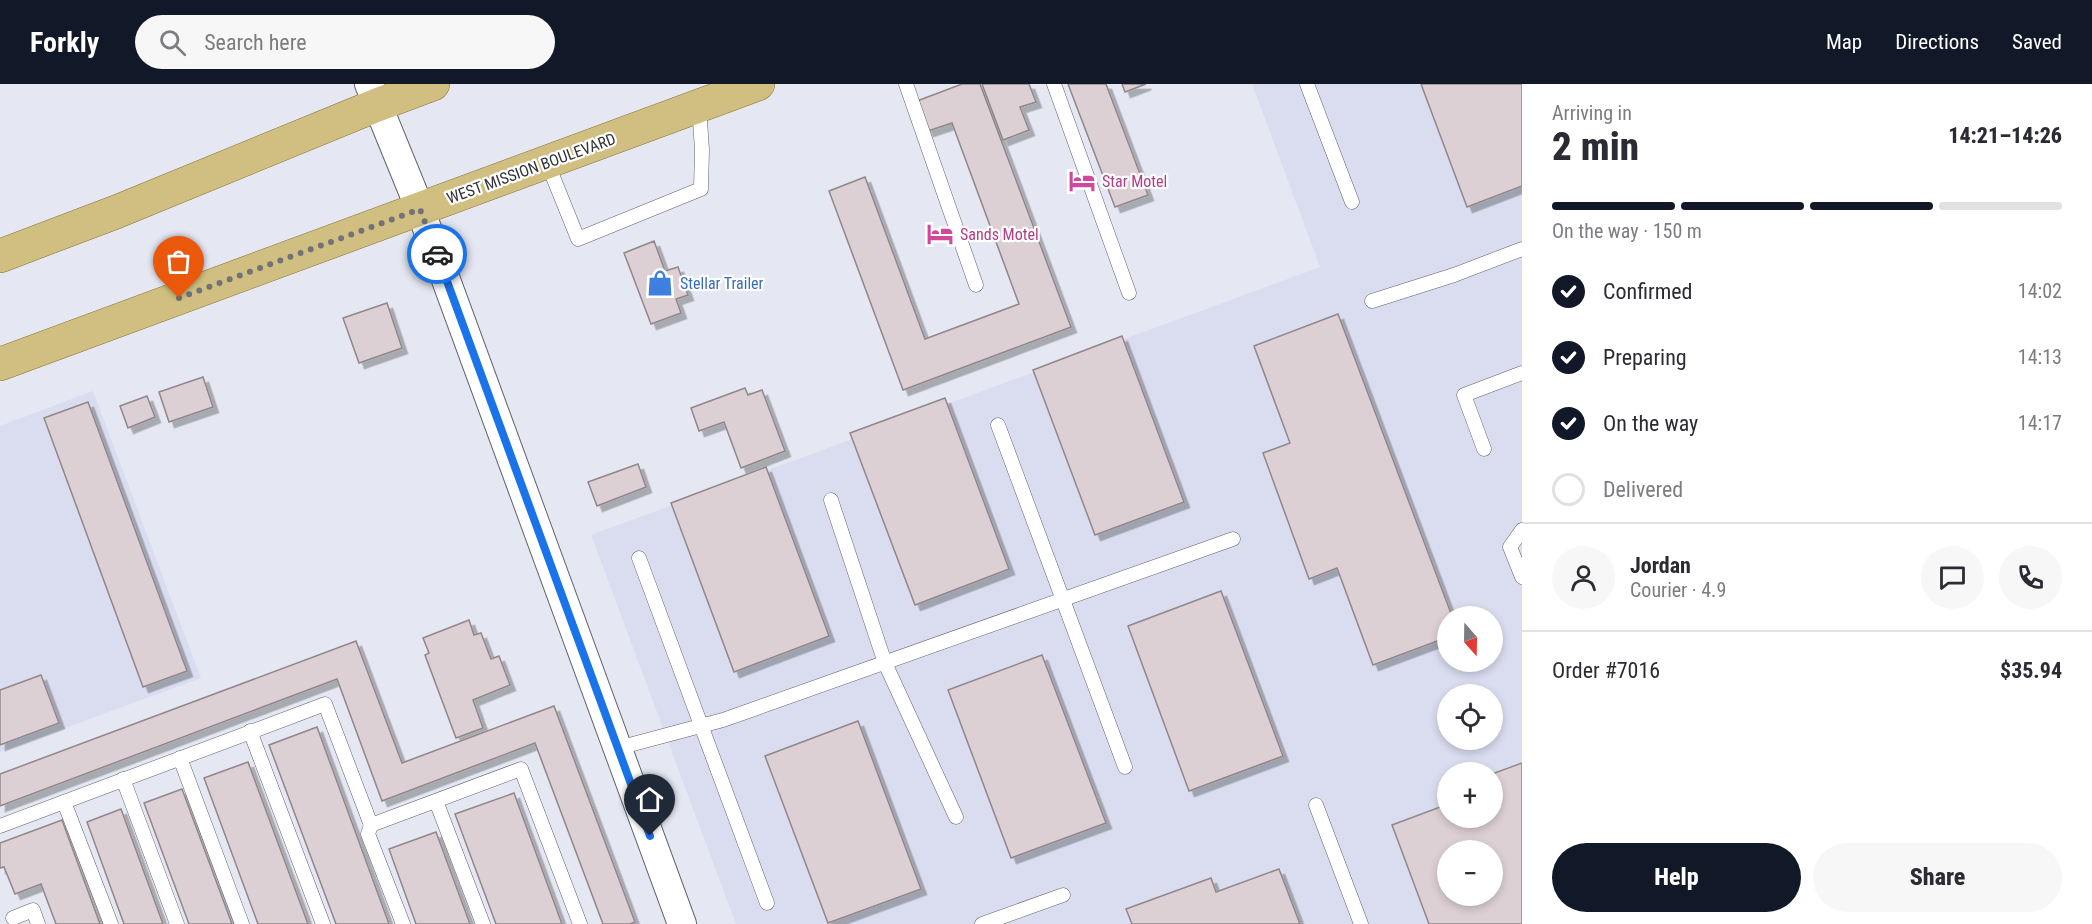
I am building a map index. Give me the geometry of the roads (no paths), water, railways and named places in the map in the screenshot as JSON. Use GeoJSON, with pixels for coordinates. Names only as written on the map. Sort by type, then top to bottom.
{"type":"FeatureCollection","features":[{"type":"Feature","properties":{"kind":"main road"},"geometry":{"type":"LineString","coordinates":[[0,256],[116,212],[373,94],[433,84]]}},
{"type":"Feature","properties":{"kind":"main road","name":"WEST MISSION BOULEVARD"},"geometry":{"type":"LineString","coordinates":[[0,364],[758,84]]}},
{"type":"Feature","properties":{"kind":"street"},"geometry":{"type":"LineString","coordinates":[[373,94],[420,209],[682,924]]}},
{"type":"Feature","properties":{"kind":"lane"},"geometry":{"type":"LineString","coordinates":[[906,84],[976,285]]}},
{"type":"Feature","properties":{"kind":"lane"},"geometry":{"type":"LineString","coordinates":[[1054,84],[1129,293]]}},
{"type":"Feature","properties":{"kind":"lane"},"geometry":{"type":"LineString","coordinates":[[1307,84],[1352,202]]}},
{"type":"Feature","properties":{"kind":"lane"},"geometry":{"type":"LineString","coordinates":[[547,162],[578,239],[701,189],[702,150],[699,106]]}},
{"type":"Feature","properties":{"kind":"lane"},"geometry":{"type":"LineString","coordinates":[[1372,301],[1454,275],[1522,249]]}},
{"type":"Feature","properties":{"kind":"lane"},"geometry":{"type":"LineString","coordinates":[[1484,449],[1464,394],[1522,373]]}},
{"type":"Feature","properties":{"kind":"lane"},"geometry":{"type":"LineString","coordinates":[[998,425],[1125,766]]}},
{"type":"Feature","properties":{"kind":"lane"},"geometry":{"type":"LineString","coordinates":[[831,500],[885,663],[956,816]]}},
{"type":"Feature","properties":{"kind":"lane"},"geometry":{"type":"LineString","coordinates":[[1522,530],[1510,547],[1522,577]]}},
{"type":"Feature","properties":{"kind":"lane"},"geometry":{"type":"LineString","coordinates":[[618,748],[703,726],[1233,539]]}},
{"type":"Feature","properties":{"kind":"lane"},"geometry":{"type":"LineString","coordinates":[[639,558],[767,903]]}},
{"type":"Feature","properties":{"kind":"lane"},"geometry":{"type":"LineString","coordinates":[[0,826],[325,704],[371,825],[368,834],[403,924]]}},
{"type":"Feature","properties":{"kind":"lane"},"geometry":{"type":"LineString","coordinates":[[250,731],[322,924]]}},
{"type":"Feature","properties":{"kind":"lane"},"geometry":{"type":"LineString","coordinates":[[180,758],[242,924]]}},
{"type":"Feature","properties":{"kind":"lane"},"geometry":{"type":"LineString","coordinates":[[371,825],[522,769],[580,924]]}},
{"type":"Feature","properties":{"kind":"lane"},"geometry":{"type":"LineString","coordinates":[[123,779],[177,924]]}},
{"type":"Feature","properties":{"kind":"lane"},"geometry":{"type":"LineString","coordinates":[[436,801],[483,924]]}},
{"type":"Feature","properties":{"kind":"lane"},"geometry":{"type":"LineString","coordinates":[[64,802],[111,924]]}},
{"type":"Feature","properties":{"kind":"lane"},"geometry":{"type":"LineString","coordinates":[[1316,805],[1361,924]]}},
{"type":"Feature","properties":{"kind":"lane"},"geometry":{"type":"LineString","coordinates":[[982,924],[1063,895]]}},
{"type":"Feature","properties":{"kind":"lane"},"geometry":{"type":"LineString","coordinates":[[13,918],[33,910],[38,924]]}},
{"type":"Feature","properties":{"kind":"place","name":"Star Motel"},"geometry":{"type":"Point","coordinates":[1082,181]}},
{"type":"Feature","properties":{"kind":"place","name":"Sands Motel"},"geometry":{"type":"Point","coordinates":[940,234]}},
{"type":"Feature","properties":{"kind":"place","name":"Stellar Trailer"},"geometry":{"type":"Point","coordinates":[660,283]}}]}
